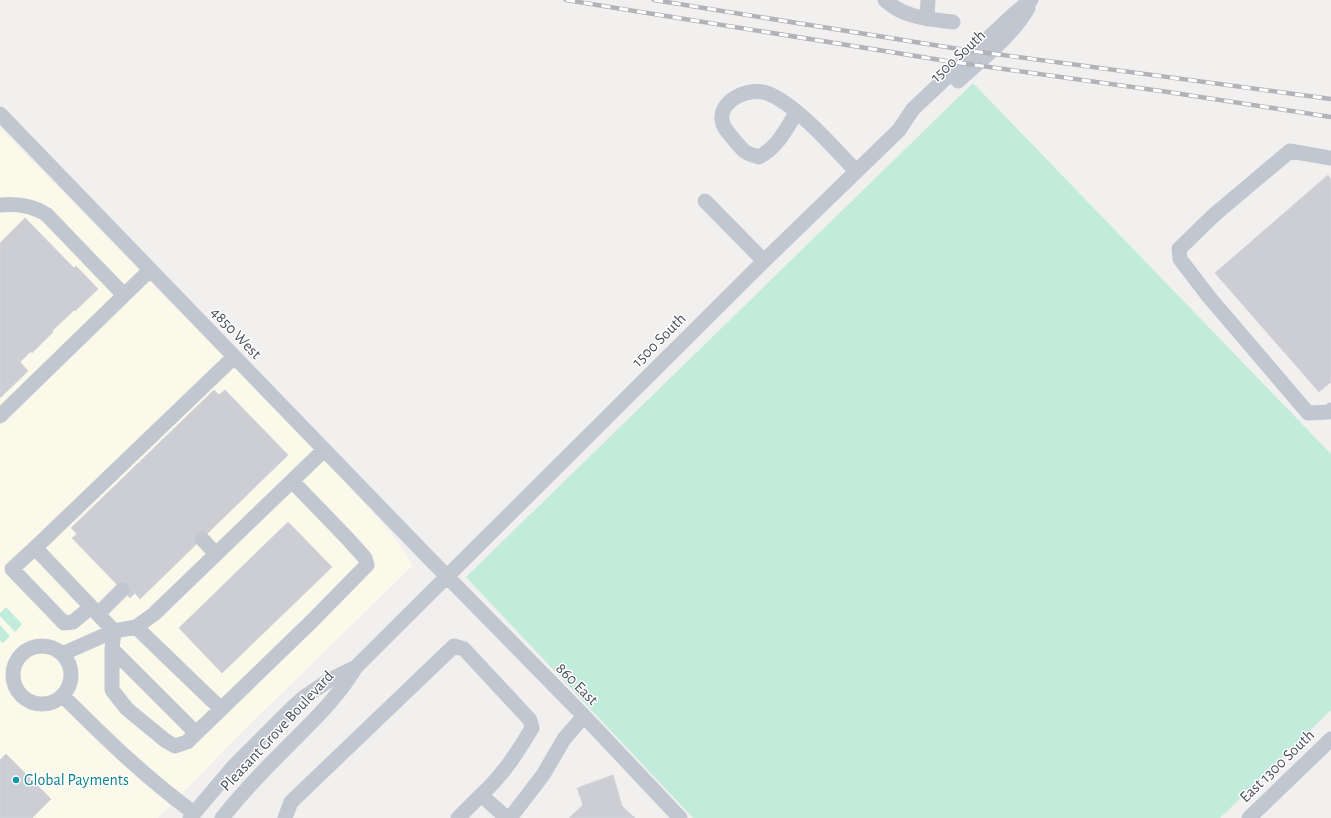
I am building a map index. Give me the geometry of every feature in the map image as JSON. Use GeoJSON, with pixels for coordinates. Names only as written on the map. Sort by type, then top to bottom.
{"type":"FeatureCollection","features":[{"type":"Feature","properties":{"kind":"street"},"geometry":{"type":"LineString","coordinates":[[885,0],[896,9],[904,13],[927,19],[953,22]]}},
{"type":"Feature","properties":{"kind":"street"},"geometry":{"type":"LineString","coordinates":[[927,19],[928,0]]}},
{"type":"Feature","properties":{"kind":"street","name":"1500 South"},"geometry":{"type":"LineString","coordinates":[[447,577],[856,171],[899,130],[921,116],[1012,31],[1024,17],[1032,0]]}},
{"type":"Feature","properties":{"kind":"street"},"geometry":{"type":"LineString","coordinates":[[797,112],[778,143],[759,157],[747,154],[725,129],[722,120],[724,110],[730,102],[743,94],[754,92],[766,93],[780,100],[797,112],[856,171]]}},
{"type":"Feature","properties":{"kind":"street","name":"4850 West"},"geometry":{"type":"LineString","coordinates":[[0,114],[447,577]]}},
{"type":"Feature","properties":{"kind":"street"},"geometry":{"type":"LineString","coordinates":[[1331,158],[1290,151],[1214,215],[1179,249],[1180,259],[1209,297],[1308,414],[1331,410]]}},
{"type":"Feature","properties":{"kind":"street"},"geometry":{"type":"LineString","coordinates":[[705,201],[764,261]]}},
{"type":"Feature","properties":{"kind":"street"},"geometry":{"type":"LineString","coordinates":[[0,204],[36,208],[47,215],[124,295]]}},
{"type":"Feature","properties":{"kind":"street"},"geometry":{"type":"LineString","coordinates":[[0,416],[150,270]]}},
{"type":"Feature","properties":{"kind":"street"},"geometry":{"type":"LineString","coordinates":[[122,590],[95,610],[73,622],[64,623],[12,569],[129,465],[234,357]]}},
{"type":"Feature","properties":{"kind":"street"},"geometry":{"type":"LineString","coordinates":[[62,654],[114,630],[136,627],[154,614],[324,450]]}},
{"type":"Feature","properties":{"kind":"street"},"geometry":{"type":"LineString","coordinates":[[37,546],[40,553],[114,630],[112,649],[112,690],[127,709],[166,741],[175,746],[187,742],[311,622],[367,565],[365,558],[292,481]]}},
{"type":"Feature","properties":{"kind":"street"},"geometry":{"type":"LineString","coordinates":[[202,539],[216,554]]}},
{"type":"Feature","properties":{"kind":"street","name":"Pleasant Grove Boulevard"},"geometry":{"type":"LineString","coordinates":[[222,818],[256,778],[333,700],[356,667],[447,577]]}},
{"type":"Feature","properties":{"kind":"street","name":"860 East"},"geometry":{"type":"LineString","coordinates":[[447,577],[584,716],[680,818]]}},
{"type":"Feature","properties":{"kind":"street"},"geometry":{"type":"LineString","coordinates":[[136,627],[220,709]]}},
{"type":"Feature","properties":{"kind":"street"},"geometry":{"type":"LineString","coordinates":[[285,818],[291,802],[454,646],[464,649],[530,720],[532,728],[517,754],[496,781],[458,818]]}},
{"type":"Feature","properties":{"kind":"street"},"geometry":{"type":"LineString","coordinates":[[44,647],[56,650],[62,654],[69,665],[71,678],[70,684],[63,696],[51,703],[45,704],[32,702],[24,698],[17,689],[14,676],[16,663],[30,649],[44,647]]}},
{"type":"Feature","properties":{"kind":"street"},"geometry":{"type":"LineString","coordinates":[[112,649],[196,733]]}},
{"type":"Feature","properties":{"kind":"street","name":"Pleasant Grove Boulevard"},"geometry":{"type":"LineString","coordinates":[[192,816],[233,767],[303,698],[328,681],[356,667]]}},
{"type":"Feature","properties":{"kind":"street"},"geometry":{"type":"LineString","coordinates":[[63,696],[126,759],[192,816]]}},
{"type":"Feature","properties":{"kind":"street"},"geometry":{"type":"LineString","coordinates":[[481,795],[509,818],[543,775],[564,739],[584,716]]}},
{"type":"Feature","properties":{"kind":"street","name":"East 1300 South"},"geometry":{"type":"LineString","coordinates":[[1249,818],[1331,739]]}},
{"type":"Feature","properties":{"kind":"shaded area"},"geometry":{"type":"Polygon","coordinates":[[[0,128],[349,485],[393,536],[406,554],[412,566],[241,733],[158,818],[0,818],[0,128]]]}},
{"type":"Feature","properties":{"kind":"green space"},"geometry":{"type":"Polygon","coordinates":[[[973,83],[1331,454],[1331,710],[1220,818],[693,818],[466,577],[973,83]]]}},
{"type":"Feature","properties":{"kind":"green space"},"geometry":{"type":"Polygon","coordinates":[[[6,607],[22,624],[15,632],[0,616],[0,613],[6,607]]]}},
{"type":"Feature","properties":{"kind":"green space"},"geometry":{"type":"Polygon","coordinates":[[[0,625],[10,636],[3,643],[0,641],[0,625]]]}},
{"type":"Feature","properties":{"kind":"building"},"geometry":{"type":"Polygon","coordinates":[[[1328,175],[1331,179],[1331,382],[1319,392],[1215,273],[1328,175]]]}},
{"type":"Feature","properties":{"kind":"building"},"geometry":{"type":"Polygon","coordinates":[[[25,218],[74,268],[76,266],[98,289],[52,331],[53,332],[32,353],[31,351],[20,362],[28,371],[0,398],[0,243],[25,218]]]}},
{"type":"Feature","properties":{"kind":"building"},"geometry":{"type":"Polygon","coordinates":[[[214,390],[219,395],[225,390],[288,455],[140,599],[135,593],[130,598],[72,538],[77,534],[71,528],[214,390]]]}},
{"type":"Feature","properties":{"kind":"building"},"geometry":{"type":"Polygon","coordinates":[[[288,522],[332,567],[222,673],[179,628],[288,522]]]}},
{"type":"Feature","properties":{"kind":"building","name":"Global Payments"},"geometry":{"type":"Polygon","coordinates":[[[6,754],[51,799],[32,818],[0,818],[0,760],[6,754]]]}},
{"type":"Feature","properties":{"kind":"building"},"geometry":{"type":"Polygon","coordinates":[[[613,775],[622,806],[635,818],[569,818],[583,805],[577,788],[613,775]]]}},
{"type":"Feature","properties":{"kind":"railway"},"geometry":{"type":"LineString","coordinates":[[566,0],[953,62],[1168,92],[1331,117]]}},
{"type":"Feature","properties":{"kind":"railway"},"geometry":{"type":"LineString","coordinates":[[654,0],[965,50],[1331,99]]}},
{"type":"Feature","properties":{"kind":"place","name":"Global Payments"},"geometry":{"type":"Point","coordinates":[16,780]}}]}
